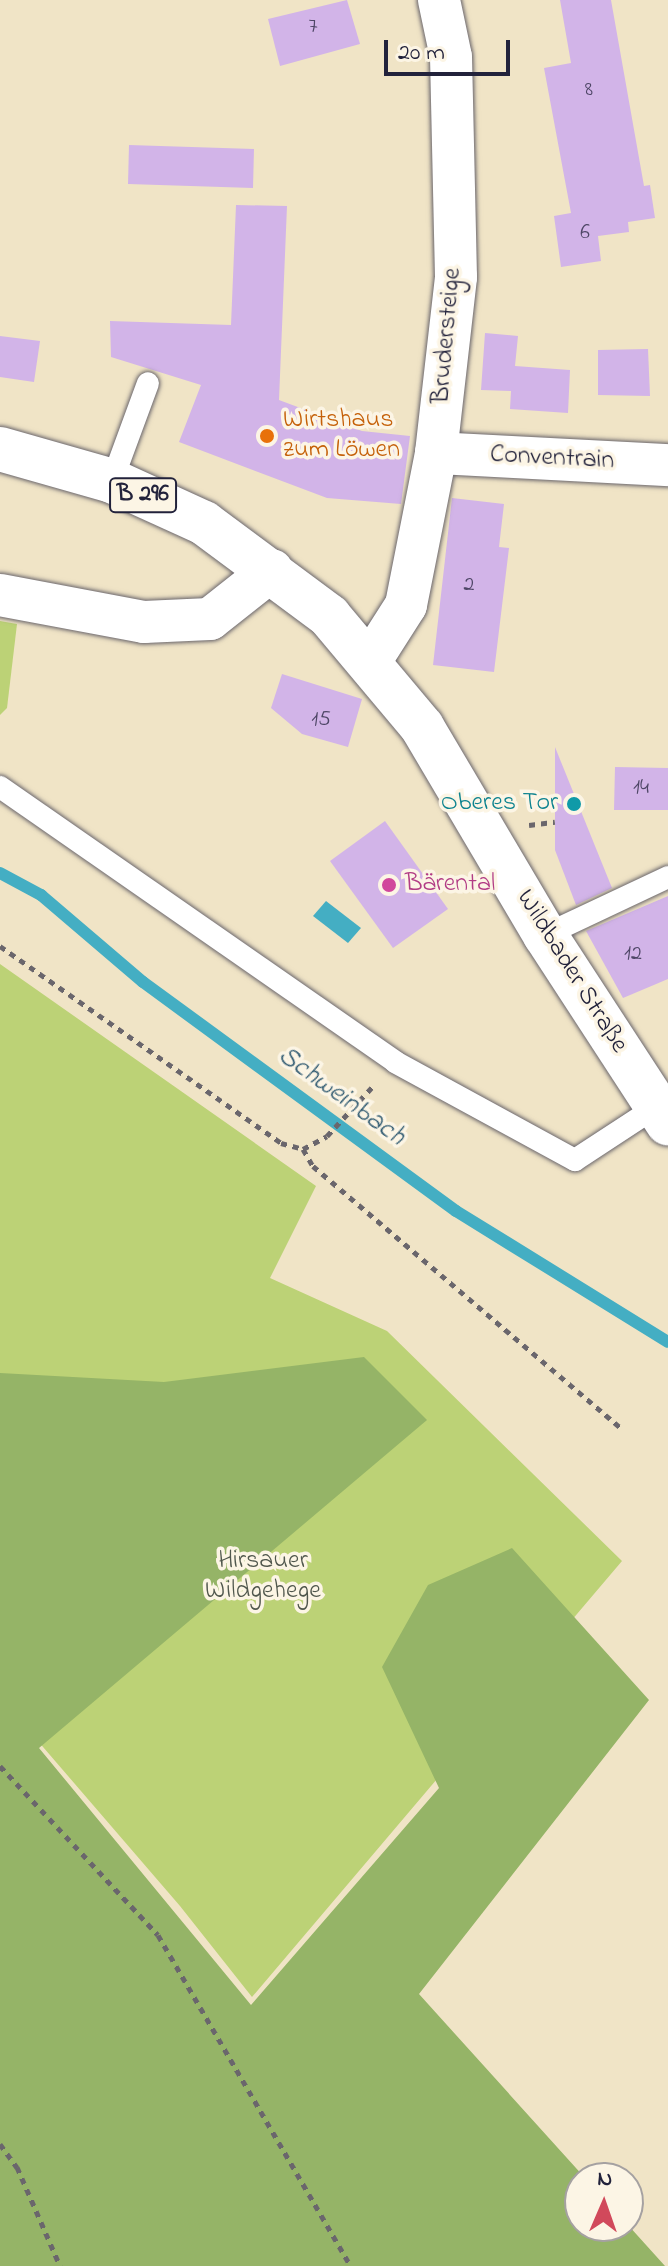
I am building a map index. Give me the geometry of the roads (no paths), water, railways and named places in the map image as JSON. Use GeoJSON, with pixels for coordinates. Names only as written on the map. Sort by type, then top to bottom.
{"type":"FeatureCollection","features":[{"type":"Feature","properties":{"kind":"main road","name":"Wildbader Straße"},"geometry":{"type":"LineString","coordinates":[[0,449],[112,481],[204,523],[272,570],[329,616],[371,660],[422,727],[545,935],[662,1116]]}},
{"type":"Feature","properties":{"kind":"street","name":"Brudersteige"},"geometry":{"type":"LineString","coordinates":[[371,660],[406,605],[436,453],[456,277],[451,57],[439,0]]}},
{"type":"Feature","properties":{"kind":"street","name":"Conventrain"},"geometry":{"type":"LineString","coordinates":[[436,453],[662,471]]}},
{"type":"Feature","properties":{"kind":"street"},"geometry":{"type":"LineString","coordinates":[[0,595],[144,622],[210,619],[272,570]]}},
{"type":"Feature","properties":{"kind":"lane"},"geometry":{"type":"LineString","coordinates":[[112,481],[148,383]]}},
{"type":"Feature","properties":{"kind":"lane"},"geometry":{"type":"LineString","coordinates":[[0,787],[395,1062],[575,1160],[662,1116]]}},
{"type":"Feature","properties":{"kind":"lane"},"geometry":{"type":"LineString","coordinates":[[545,935],[668,877]]}},
{"type":"Feature","properties":{"kind":"water"},"geometry":{"type":"Polygon","coordinates":[[[326,901],[361,928],[348,943],[313,916],[326,901]]]}},
{"type":"Feature","properties":{"kind":"waterway","name":"Schweinbach"},"geometry":{"type":"LineString","coordinates":[[0,873],[41,895],[143,982],[456,1211],[668,1342]]}},
{"type":"Feature","properties":{"kind":"place","name":"Wirtshaus zum Löwen"},"geometry":{"type":"Point","coordinates":[267,436]}},
{"type":"Feature","properties":{"kind":"place","name":"Oberes Tor"},"geometry":{"type":"Point","coordinates":[574,804]}},
{"type":"Feature","properties":{"kind":"place","name":"Bärental"},"geometry":{"type":"Point","coordinates":[389,885]}},
{"type":"Feature","properties":{"kind":"park label","name":"Hirsauer Wildgehege"},"geometry":{"type":"Point","coordinates":[263,1577]}}]}
